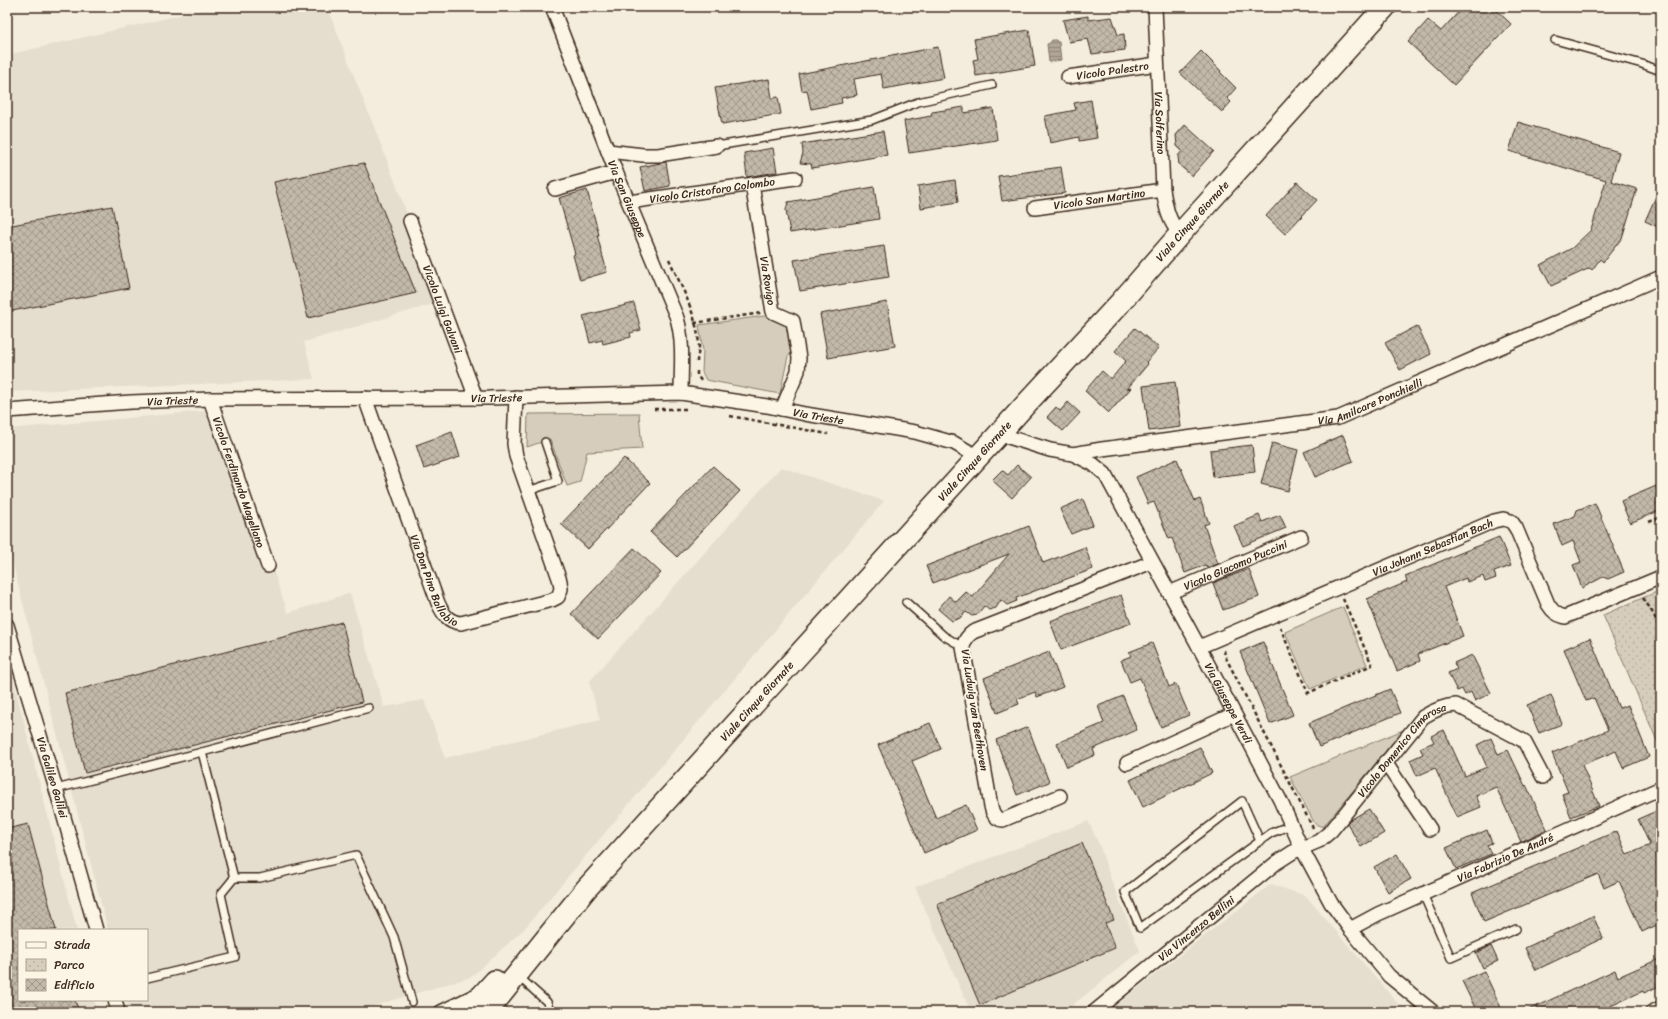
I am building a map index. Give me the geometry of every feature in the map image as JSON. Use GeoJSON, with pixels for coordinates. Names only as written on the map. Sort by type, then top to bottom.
{"type":"FeatureCollection","features":[{"type":"Feature","properties":{"kind":"main road","name":"Viale Cinque Giornate"},"geometry":{"type":"LineString","coordinates":[[467,1012],[488,1005],[518,975],[564,914],[586,889],[978,457],[1120,303],[1180,234],[1385,7]]}},
{"type":"Feature","properties":{"kind":"main road","name":"Viale Cinque Giornate"},"geometry":{"type":"LineString","coordinates":[[488,1005],[532,940],[564,914]]}},
{"type":"Feature","properties":{"kind":"street","name":"Via San Giuseppe"},"geometry":{"type":"LineString","coordinates":[[552,7],[616,172],[669,298],[679,326],[682,354],[681,393]]}},
{"type":"Feature","properties":{"kind":"street","name":"Via Solferino"},"geometry":{"type":"LineString","coordinates":[[1155,7],[1163,190],[1167,213],[1172,225],[1180,234]]}},
{"type":"Feature","properties":{"kind":"street","name":"Vicolo Palestro"},"geometry":{"type":"LineString","coordinates":[[1068,77],[1157,64]]}},
{"type":"Feature","properties":{"kind":"street"},"geometry":{"type":"LineString","coordinates":[[608,151],[643,156],[717,146]]}},
{"type":"Feature","properties":{"kind":"street"},"geometry":{"type":"LineString","coordinates":[[555,189],[616,172]]}},
{"type":"Feature","properties":{"kind":"street","name":"Vicolo Cristoforo Colombo"},"geometry":{"type":"LineString","coordinates":[[629,202],[795,178]]}},
{"type":"Feature","properties":{"kind":"street","name":"Via Rovigo"},"geometry":{"type":"LineString","coordinates":[[752,184],[773,312],[793,321],[799,358],[798,371],[782,409]]}},
{"type":"Feature","properties":{"kind":"street","name":"Vicolo San Martino"},"geometry":{"type":"LineString","coordinates":[[1035,208],[1163,190]]}},
{"type":"Feature","properties":{"kind":"street","name":"Vicolo Luigi Galvani"},"geometry":{"type":"LineString","coordinates":[[410,221],[476,398]]}},
{"type":"Feature","properties":{"kind":"street","name":"Via Amilcare Ponchielli"},"geometry":{"type":"LineString","coordinates":[[1072,454],[1338,418],[1655,279]]}},
{"type":"Feature","properties":{"kind":"street","name":"Via Trieste"},"geometry":{"type":"LineString","coordinates":[[7,411],[123,402],[210,399],[476,398],[681,393],[767,406],[915,432],[954,443],[978,457]]}},
{"type":"Feature","properties":{"kind":"street","name":"Via Don Pino Ballabio"},"geometry":{"type":"LineString","coordinates":[[365,398],[438,603],[446,617],[450,620],[461,623],[552,600],[558,596],[561,590],[560,581],[516,456],[514,444],[516,397]]}},
{"type":"Feature","properties":{"kind":"street","name":"Vicolo Ferdinando Magellano"},"geometry":{"type":"LineString","coordinates":[[210,399],[268,566]]}},
{"type":"Feature","properties":{"kind":"street","name":"Via Giuseppe Verdi"},"geometry":{"type":"LineString","coordinates":[[999,434],[1050,450],[1072,454],[1093,464],[1105,474],[1199,647],[1331,903],[1350,929],[1389,976],[1433,1012]]}},
{"type":"Feature","properties":{"kind":"street","name":"Via Johann Sebastian Bach"},"geometry":{"type":"LineString","coordinates":[[1199,647],[1494,521],[1503,519],[1511,521],[1516,528],[1548,604],[1552,611],[1559,615],[1566,617],[1661,577]]}},
{"type":"Feature","properties":{"kind":"street","name":"Vicolo Giacomo Puccini"},"geometry":{"type":"LineString","coordinates":[[1170,593],[1301,537]]}},
{"type":"Feature","properties":{"kind":"street","name":"Via Ludwig van Beethoven"},"geometry":{"type":"LineString","coordinates":[[1060,796],[1003,820],[994,817],[962,646],[968,635],[973,632],[1152,562]]}},
{"type":"Feature","properties":{"kind":"street","name":"Via Galileo Galilei"},"geometry":{"type":"LineString","coordinates":[[7,625],[96,929]]}},
{"type":"Feature","properties":{"kind":"street","name":"Vicolo Domenico Cimarosa"},"geometry":{"type":"LineString","coordinates":[[1302,849],[1319,841],[1331,831],[1423,717],[1446,706],[1456,705],[1524,741],[1543,777]]}},
{"type":"Feature","properties":{"kind":"street"},"geometry":{"type":"LineString","coordinates":[[1127,763],[1234,714]]}},
{"type":"Feature","properties":{"kind":"street"},"geometry":{"type":"LineString","coordinates":[[1386,762],[1430,829]]}},
{"type":"Feature","properties":{"kind":"street","name":"Via Fabrizio De André"},"geometry":{"type":"LineString","coordinates":[[1350,929],[1378,914],[1661,788]]}},
{"type":"Feature","properties":{"kind":"street","name":"Via Vincenzo Bellini"},"geometry":{"type":"LineString","coordinates":[[1094,1012],[1276,863],[1293,852],[1302,849]]}},
{"type":"Feature","properties":{"kind":"street"},"geometry":{"type":"LineString","coordinates":[[115,1001],[118,1012]]}},
{"type":"Feature","properties":{"kind":"street"},"geometry":{"type":"LineString","coordinates":[[441,1012],[488,1005]]}},
{"type":"Feature","properties":{"kind":"street"},"geometry":{"type":"LineString","coordinates":[[1652,1012],[1661,1008]]}},
{"type":"Feature","properties":{"kind":"lane"},"geometry":{"type":"LineString","coordinates":[[1555,40],[1642,64],[1661,71]]}},
{"type":"Feature","properties":{"kind":"lane"},"geometry":{"type":"LineString","coordinates":[[717,146],[872,120],[918,102],[992,85]]}},
{"type":"Feature","properties":{"kind":"lane"},"geometry":{"type":"LineString","coordinates":[[528,491],[558,481],[545,442]]}},
{"type":"Feature","properties":{"kind":"lane"},"geometry":{"type":"LineString","coordinates":[[906,602],[944,636],[962,646]]}},
{"type":"Feature","properties":{"kind":"lane"},"geometry":{"type":"LineString","coordinates":[[56,789],[368,708]]}},
{"type":"Feature","properties":{"kind":"lane"},"geometry":{"type":"LineString","coordinates":[[202,752],[234,878]]}},
{"type":"Feature","properties":{"kind":"lane"},"geometry":{"type":"LineString","coordinates":[[1260,841],[1242,801],[1124,892],[1140,928],[1260,841],[1271,833],[1291,825]]}},
{"type":"Feature","properties":{"kind":"lane"},"geometry":{"type":"LineString","coordinates":[[234,878],[260,878],[356,855],[394,937],[412,1002]]}},
{"type":"Feature","properties":{"kind":"lane"},"geometry":{"type":"LineString","coordinates":[[148,978],[235,957],[221,894],[234,878]]}},
{"type":"Feature","properties":{"kind":"lane"},"geometry":{"type":"LineString","coordinates":[[1423,894],[1451,958],[1516,928]]}},
{"type":"Feature","properties":{"kind":"lane"},"geometry":{"type":"LineString","coordinates":[[518,975],[547,1002],[550,1012]]}},
{"type":"Feature","properties":{"kind":"path"},"geometry":{"type":"LineString","coordinates":[[666,253],[688,304],[694,323],[699,346],[696,366],[697,375],[701,382],[707,386]]}},
{"type":"Feature","properties":{"kind":"path"},"geometry":{"type":"LineString","coordinates":[[694,323],[773,312]]}},
{"type":"Feature","properties":{"kind":"path"},"geometry":{"type":"LineString","coordinates":[[653,409],[696,410]]}},
{"type":"Feature","properties":{"kind":"path"},"geometry":{"type":"LineString","coordinates":[[728,415],[828,434]]}},
{"type":"Feature","properties":{"kind":"path"},"geometry":{"type":"LineString","coordinates":[[1649,522],[1661,517]]}},
{"type":"Feature","properties":{"kind":"path"},"geometry":{"type":"LineString","coordinates":[[1275,615],[1308,693],[1372,666],[1338,588]]}},
{"type":"Feature","properties":{"kind":"path"},"geometry":{"type":"LineString","coordinates":[[1635,588],[1657,618],[1660,630],[1661,655]]}},
{"type":"Feature","properties":{"kind":"path"},"geometry":{"type":"LineString","coordinates":[[1235,631],[1236,639],[1228,643],[1224,648],[1225,656],[1311,825],[1316,830],[1331,831]]}},
{"type":"Feature","properties":{"kind":"shaded area"},"geometry":{"type":"Polygon","coordinates":[[[215,7],[327,7],[385,155],[440,302],[304,342],[314,379],[7,392],[7,55],[215,7]]]}},
{"type":"Feature","properties":{"kind":"shaded area"},"geometry":{"type":"Polygon","coordinates":[[[1052,40],[1059,42],[1061,60],[1049,62],[1047,44],[1052,40]]]}},
{"type":"Feature","properties":{"kind":"shaded area"},"geometry":{"type":"Polygon","coordinates":[[[216,410],[288,613],[350,593],[384,707],[424,700],[445,758],[600,720],[589,682],[781,467],[884,501],[524,929],[471,977],[353,1012],[129,1012],[126,1001],[148,1001],[148,929],[108,929],[7,542],[7,429],[216,410]]]}},
{"type":"Feature","properties":{"kind":"shaded area"},"geometry":{"type":"Polygon","coordinates":[[[7,656],[77,929],[18,929],[18,1001],[94,1001],[98,1012],[7,1012],[7,656]]]}},
{"type":"Feature","properties":{"kind":"shaded area"},"geometry":{"type":"Polygon","coordinates":[[[1088,821],[1099,844],[1112,882],[1140,951],[1064,1012],[971,1012],[915,887],[1088,821]]]}},
{"type":"Feature","properties":{"kind":"shaded area"},"geometry":{"type":"Polygon","coordinates":[[[1271,884],[1306,896],[1400,1006],[1408,1012],[1107,1012],[1271,884]]]}},
{"type":"Feature","properties":{"kind":"green space"},"geometry":{"type":"Polygon","coordinates":[[[772,315],[790,323],[794,351],[788,356],[780,394],[706,380],[702,372],[703,351],[699,325],[772,315]]]}},
{"type":"Feature","properties":{"kind":"green space"},"geometry":{"type":"Polygon","coordinates":[[[639,413],[642,449],[587,452],[580,482],[567,486],[550,439],[527,447],[528,414],[639,413]]]}},
{"type":"Feature","properties":{"kind":"green space"},"geometry":{"type":"Polygon","coordinates":[[[1661,590],[1661,750],[1603,615],[1661,590]]]}},
{"type":"Feature","properties":{"kind":"green space"},"geometry":{"type":"Polygon","coordinates":[[[1343,607],[1367,665],[1310,689],[1285,632],[1343,607]]]}},
{"type":"Feature","properties":{"kind":"green space"},"geometry":{"type":"Polygon","coordinates":[[[1403,730],[1323,827],[1315,824],[1290,777],[1403,730]]]}},
{"type":"Feature","properties":{"kind":"building"},"geometry":{"type":"Polygon","coordinates":[[[1463,7],[1493,7],[1511,24],[1454,85],[1408,42],[1428,20],[1441,31],[1463,7]]]}},
{"type":"Feature","properties":{"kind":"building"},"geometry":{"type":"Polygon","coordinates":[[[1088,16],[1088,20],[1112,17],[1118,35],[1124,34],[1125,50],[1092,54],[1088,39],[1069,42],[1063,20],[1088,16]]]}},
{"type":"Feature","properties":{"kind":"building"},"geometry":{"type":"Polygon","coordinates":[[[1029,30],[1035,66],[976,76],[973,60],[978,59],[974,39],[1029,30]]]}},
{"type":"Feature","properties":{"kind":"building"},"geometry":{"type":"Polygon","coordinates":[[[938,47],[944,78],[884,89],[881,74],[854,79],[857,95],[841,98],[842,103],[811,109],[807,90],[802,91],[799,74],[938,47]]]}},
{"type":"Feature","properties":{"kind":"building"},"geometry":{"type":"Polygon","coordinates":[[[1201,51],[1236,88],[1227,98],[1231,102],[1222,112],[1180,73],[1201,51]]]}},
{"type":"Feature","properties":{"kind":"building"},"geometry":{"type":"Polygon","coordinates":[[[769,79],[772,98],[778,97],[781,114],[722,124],[715,88],[769,79]]]}},
{"type":"Feature","properties":{"kind":"building"},"geometry":{"type":"Polygon","coordinates":[[[1091,100],[1097,138],[1079,141],[1079,137],[1050,143],[1045,116],[1076,110],[1074,103],[1091,100]]]}},
{"type":"Feature","properties":{"kind":"building"},"geometry":{"type":"Polygon","coordinates":[[[964,107],[964,113],[993,108],[997,140],[909,153],[904,121],[931,116],[932,112],[964,107]]]}},
{"type":"Feature","properties":{"kind":"building"},"geometry":{"type":"Polygon","coordinates":[[[1518,122],[1619,152],[1611,181],[1637,189],[1622,238],[1603,262],[1600,259],[1592,270],[1590,268],[1551,286],[1540,265],[1572,248],[1591,230],[1606,180],[1509,151],[1518,122]]]}},
{"type":"Feature","properties":{"kind":"building"},"geometry":{"type":"Polygon","coordinates":[[[1185,125],[1214,151],[1192,176],[1179,165],[1178,156],[1182,151],[1177,146],[1176,135],[1185,125]]]}},
{"type":"Feature","properties":{"kind":"building"},"geometry":{"type":"Polygon","coordinates":[[[883,131],[887,155],[812,168],[811,164],[800,163],[803,153],[802,144],[883,131]]]}},
{"type":"Feature","properties":{"kind":"building"},"geometry":{"type":"Polygon","coordinates":[[[773,148],[777,172],[747,177],[744,153],[773,148]]]}},
{"type":"Feature","properties":{"kind":"building"},"geometry":{"type":"Polygon","coordinates":[[[666,162],[670,186],[645,191],[640,167],[666,162]]]}},
{"type":"Feature","properties":{"kind":"building"},"geometry":{"type":"Polygon","coordinates":[[[364,163],[416,293],[308,318],[274,182],[364,163]]]}},
{"type":"Feature","properties":{"kind":"building"},"geometry":{"type":"Polygon","coordinates":[[[1061,167],[1065,193],[1002,201],[998,176],[1061,167]]]}},
{"type":"Feature","properties":{"kind":"building"},"geometry":{"type":"Polygon","coordinates":[[[955,180],[958,202],[921,208],[918,186],[955,180]]]}},
{"type":"Feature","properties":{"kind":"building"},"geometry":{"type":"Polygon","coordinates":[[[1297,182],[1317,200],[1285,234],[1266,216],[1297,182]]]}},
{"type":"Feature","properties":{"kind":"building"},"geometry":{"type":"Polygon","coordinates":[[[1661,185],[1661,219],[1658,227],[1645,221],[1661,185]]]}},
{"type":"Feature","properties":{"kind":"building"},"geometry":{"type":"Polygon","coordinates":[[[874,187],[879,219],[790,233],[786,210],[788,202],[874,187]]]}},
{"type":"Feature","properties":{"kind":"building"},"geometry":{"type":"Polygon","coordinates":[[[587,190],[607,272],[580,280],[573,255],[575,254],[559,198],[587,190]]]}},
{"type":"Feature","properties":{"kind":"building"},"geometry":{"type":"Polygon","coordinates":[[[112,206],[129,288],[7,312],[7,226],[112,206]]]}},
{"type":"Feature","properties":{"kind":"building"},"geometry":{"type":"Polygon","coordinates":[[[884,246],[889,277],[800,291],[794,260],[884,246]]]}},
{"type":"Feature","properties":{"kind":"building"},"geometry":{"type":"Polygon","coordinates":[[[887,302],[895,346],[828,358],[820,314],[887,302]]]}},
{"type":"Feature","properties":{"kind":"building"},"geometry":{"type":"Polygon","coordinates":[[[634,303],[641,330],[630,333],[631,337],[603,344],[602,340],[590,343],[583,316],[634,303]]]}},
{"type":"Feature","properties":{"kind":"building"},"geometry":{"type":"Polygon","coordinates":[[[1417,326],[1431,354],[1400,370],[1385,343],[1417,326]]]}},
{"type":"Feature","properties":{"kind":"building"},"geometry":{"type":"Polygon","coordinates":[[[1135,328],[1159,348],[1146,362],[1148,364],[1127,389],[1131,388],[1109,413],[1085,391],[1102,371],[1111,379],[1126,361],[1115,351],[1135,328]]]}},
{"type":"Feature","properties":{"kind":"building"},"geometry":{"type":"Polygon","coordinates":[[[1175,382],[1181,427],[1149,431],[1143,386],[1175,382]]]}},
{"type":"Feature","properties":{"kind":"building"},"geometry":{"type":"Polygon","coordinates":[[[1068,402],[1080,413],[1063,431],[1047,417],[1056,407],[1060,411],[1068,402]]]}},
{"type":"Feature","properties":{"kind":"building"},"geometry":{"type":"Polygon","coordinates":[[[452,432],[460,457],[424,469],[416,445],[452,432]]]}},
{"type":"Feature","properties":{"kind":"building"},"geometry":{"type":"Polygon","coordinates":[[[1343,435],[1353,461],[1315,477],[1304,452],[1343,435]]]}},
{"type":"Feature","properties":{"kind":"building"},"geometry":{"type":"Polygon","coordinates":[[[1272,443],[1298,450],[1288,491],[1261,484],[1272,443]]]}},
{"type":"Feature","properties":{"kind":"building"},"geometry":{"type":"Polygon","coordinates":[[[1252,445],[1255,472],[1213,477],[1210,450],[1252,445]]]}},
{"type":"Feature","properties":{"kind":"building"},"geometry":{"type":"Polygon","coordinates":[[[624,458],[650,483],[588,549],[561,524],[624,458]]]}},
{"type":"Feature","properties":{"kind":"building"},"geometry":{"type":"Polygon","coordinates":[[[1177,459],[1195,501],[1200,499],[1209,523],[1204,525],[1218,564],[1207,568],[1206,565],[1185,573],[1172,538],[1169,539],[1154,502],[1148,504],[1136,477],[1177,459]]]}},
{"type":"Feature","properties":{"kind":"building"},"geometry":{"type":"Polygon","coordinates":[[[1017,465],[1031,477],[1012,498],[992,480],[1002,470],[1008,475],[1017,465]]]}},
{"type":"Feature","properties":{"kind":"building"},"geometry":{"type":"Polygon","coordinates":[[[713,466],[740,491],[677,557],[650,532],[713,466]]]}},
{"type":"Feature","properties":{"kind":"building"},"geometry":{"type":"Polygon","coordinates":[[[1661,484],[1661,510],[1630,523],[1621,501],[1661,484]]]}},
{"type":"Feature","properties":{"kind":"building"},"geometry":{"type":"Polygon","coordinates":[[[1083,499],[1093,525],[1071,534],[1060,509],[1083,499]]]}},
{"type":"Feature","properties":{"kind":"building"},"geometry":{"type":"Polygon","coordinates":[[[1595,503],[1624,572],[1608,579],[1603,577],[1582,588],[1573,565],[1581,562],[1573,541],[1562,546],[1554,524],[1575,516],[1577,510],[1595,503]]]}},
{"type":"Feature","properties":{"kind":"building"},"geometry":{"type":"Polygon","coordinates":[[[1259,515],[1262,522],[1280,515],[1286,528],[1243,546],[1234,526],[1259,515]]]}},
{"type":"Feature","properties":{"kind":"building"},"geometry":{"type":"Polygon","coordinates":[[[1029,526],[1043,563],[1085,547],[1093,569],[1016,598],[1017,601],[1007,605],[1001,600],[996,608],[989,610],[984,606],[977,615],[972,616],[966,612],[960,618],[952,621],[938,609],[949,596],[956,602],[966,592],[973,597],[1009,554],[933,583],[926,566],[1029,526]]]}},
{"type":"Feature","properties":{"kind":"building"},"geometry":{"type":"Polygon","coordinates":[[[1499,537],[1511,566],[1494,572],[1496,578],[1485,582],[1483,576],[1467,582],[1466,578],[1444,587],[1463,636],[1418,654],[1420,661],[1397,671],[1367,599],[1407,582],[1405,576],[1499,537]]]}},
{"type":"Feature","properties":{"kind":"building"},"geometry":{"type":"Polygon","coordinates":[[[634,548],[661,573],[598,639],[571,614],[634,548]]]}},
{"type":"Feature","properties":{"kind":"building"},"geometry":{"type":"Polygon","coordinates":[[[1249,569],[1259,597],[1223,610],[1213,583],[1249,569]]]}},
{"type":"Feature","properties":{"kind":"building"},"geometry":{"type":"Polygon","coordinates":[[[1121,595],[1131,623],[1061,650],[1050,621],[1121,595]]]}},
{"type":"Feature","properties":{"kind":"building"},"geometry":{"type":"Polygon","coordinates":[[[342,622],[362,702],[85,773],[65,693],[342,622]]]}},
{"type":"Feature","properties":{"kind":"building"},"geometry":{"type":"Polygon","coordinates":[[[1590,638],[1619,708],[1628,705],[1649,757],[1623,768],[1616,751],[1582,765],[1599,806],[1571,817],[1562,794],[1568,792],[1552,753],[1608,730],[1594,698],[1586,701],[1564,649],[1590,638]]]}},
{"type":"Feature","properties":{"kind":"building"},"geometry":{"type":"Polygon","coordinates":[[[1263,642],[1293,715],[1270,724],[1240,652],[1263,642]]]}},
{"type":"Feature","properties":{"kind":"building"},"geometry":{"type":"Polygon","coordinates":[[[1152,643],[1169,687],[1176,684],[1189,715],[1161,727],[1140,678],[1130,682],[1121,660],[1131,656],[1129,652],[1152,643]]]}},
{"type":"Feature","properties":{"kind":"building"},"geometry":{"type":"Polygon","coordinates":[[[1049,652],[1063,687],[1037,697],[1035,692],[1017,699],[1019,704],[997,713],[984,678],[1049,652]]]}},
{"type":"Feature","properties":{"kind":"building"},"geometry":{"type":"Polygon","coordinates":[[[1472,655],[1491,693],[1475,701],[1471,692],[1465,695],[1462,689],[1457,691],[1448,673],[1457,669],[1454,663],[1472,655]]]}},
{"type":"Feature","properties":{"kind":"building"},"geometry":{"type":"Polygon","coordinates":[[[1390,689],[1400,713],[1319,747],[1309,723],[1390,689]]]}},
{"type":"Feature","properties":{"kind":"building"},"geometry":{"type":"Polygon","coordinates":[[[1551,695],[1562,724],[1539,733],[1527,705],[1551,695]]]}},
{"type":"Feature","properties":{"kind":"building"},"geometry":{"type":"Polygon","coordinates":[[[1123,696],[1137,730],[1093,749],[1095,755],[1067,767],[1057,743],[1104,723],[1098,706],[1123,696]]]}},
{"type":"Feature","properties":{"kind":"building"},"geometry":{"type":"Polygon","coordinates":[[[930,723],[941,749],[912,761],[936,818],[966,805],[977,830],[924,853],[878,745],[930,723]]]}},
{"type":"Feature","properties":{"kind":"building"},"geometry":{"type":"Polygon","coordinates":[[[1028,727],[1049,782],[1017,795],[996,740],[1028,727]]]}},
{"type":"Feature","properties":{"kind":"building"},"geometry":{"type":"Polygon","coordinates":[[[1444,730],[1465,776],[1487,767],[1477,745],[1491,738],[1498,754],[1508,750],[1547,829],[1521,842],[1496,787],[1476,796],[1481,807],[1457,817],[1435,768],[1417,776],[1410,760],[1423,754],[1420,748],[1434,742],[1431,736],[1444,730]]]}},
{"type":"Feature","properties":{"kind":"building"},"geometry":{"type":"Polygon","coordinates":[[[1200,747],[1212,773],[1143,807],[1130,780],[1200,747]]]}},
{"type":"Feature","properties":{"kind":"building"},"geometry":{"type":"Polygon","coordinates":[[[1369,809],[1384,833],[1361,847],[1347,823],[1369,809]]]}},
{"type":"Feature","properties":{"kind":"building"},"geometry":{"type":"Polygon","coordinates":[[[1661,809],[1661,923],[1642,932],[1619,881],[1604,888],[1598,874],[1484,922],[1472,893],[1617,831],[1627,855],[1650,845],[1638,819],[1661,809]]]}},
{"type":"Feature","properties":{"kind":"building"},"geometry":{"type":"Polygon","coordinates":[[[28,824],[56,929],[18,929],[18,1001],[75,1001],[79,1012],[7,1012],[7,829],[28,824]]]}},
{"type":"Feature","properties":{"kind":"building"},"geometry":{"type":"Polygon","coordinates":[[[1487,830],[1492,843],[1487,845],[1491,854],[1456,869],[1446,848],[1487,830]]]}},
{"type":"Feature","properties":{"kind":"building"},"geometry":{"type":"Polygon","coordinates":[[[1082,843],[1114,920],[1105,923],[1115,948],[980,1005],[937,904],[1082,843]]]}},
{"type":"Feature","properties":{"kind":"building"},"geometry":{"type":"Polygon","coordinates":[[[1397,854],[1411,879],[1388,892],[1374,867],[1397,854]]]}},
{"type":"Feature","properties":{"kind":"building"},"geometry":{"type":"Polygon","coordinates":[[[1593,916],[1603,938],[1536,970],[1525,948],[1593,916]]]}},
{"type":"Feature","properties":{"kind":"building"},"geometry":{"type":"Polygon","coordinates":[[[1491,946],[1498,961],[1483,968],[1476,953],[1491,946]]]}},
{"type":"Feature","properties":{"kind":"building"},"geometry":{"type":"Polygon","coordinates":[[[1661,958],[1661,985],[1644,993],[1643,991],[1598,1012],[1524,1012],[1615,970],[1618,977],[1661,958]]]}},
{"type":"Feature","properties":{"kind":"building"},"geometry":{"type":"Polygon","coordinates":[[[1484,971],[1503,1012],[1477,1012],[1462,981],[1484,971]]]}}]}
